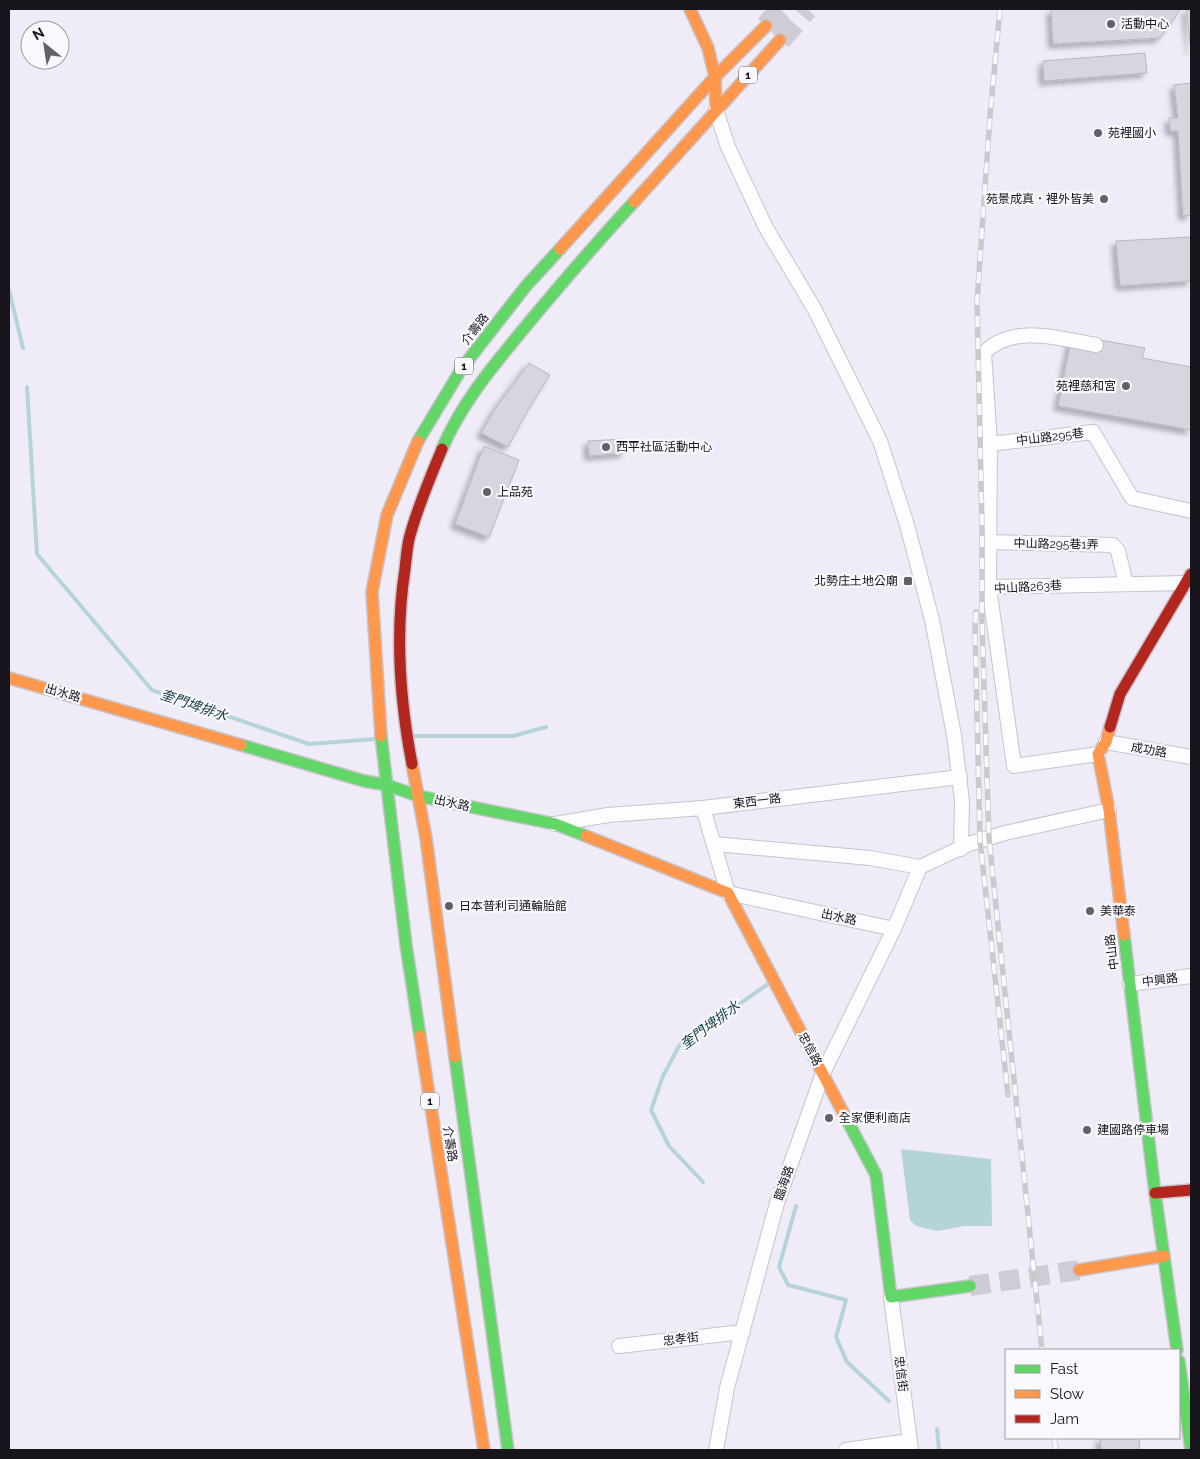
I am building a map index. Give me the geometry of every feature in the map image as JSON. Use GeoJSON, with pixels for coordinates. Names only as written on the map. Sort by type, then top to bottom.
{"type":"FeatureCollection","features":[{"type":"Feature","properties":{"kind":"main road"},"geometry":{"type":"LineString","coordinates":[[690,9],[708,48],[715,77],[716,110]]}},
{"type":"Feature","properties":{"kind":"main road","name":"介壽路"},"geometry":{"type":"LineString","coordinates":[[484,1450],[406,945],[380,728],[372,592],[387,515],[416,444],[462,368],[526,286],[715,77],[766,26]]}},
{"type":"Feature","properties":{"kind":"main road","name":"1"},"geometry":{"type":"LineString","coordinates":[[716,110],[780,40]]}},
{"type":"Feature","properties":{"kind":"main road","name":"介壽路"},"geometry":{"type":"LineString","coordinates":[[508,1450],[427,848],[406,727],[401,664],[400,600],[408,549],[428,483],[452,425],[484,377],[586,254],[716,110]]}},
{"type":"Feature","properties":{"kind":"main road","name":"中山路"},"geometry":{"type":"LineString","coordinates":[[1177,1349],[1155,1193],[1102,748],[1120,694],[1189,579]]}},
{"type":"Feature","properties":{"kind":"main road","name":"出水路"},"geometry":{"type":"LineString","coordinates":[[9,678],[364,781],[387,785],[418,796],[555,824],[728,893]]}},
{"type":"Feature","properties":{"kind":"main road","name":"忠信路"},"geometry":{"type":"LineString","coordinates":[[728,893],[876,1175],[890,1297]]}},
{"type":"Feature","properties":{"kind":"main road"},"geometry":{"type":"LineString","coordinates":[[1155,1193],[1191,1190]]}},
{"type":"Feature","properties":{"kind":"main road"},"geometry":{"type":"LineString","coordinates":[[1080,1270],[1164,1256]]}},
{"type":"Feature","properties":{"kind":"main road"},"geometry":{"type":"LineString","coordinates":[[890,1297],[970,1286]]}},
{"type":"Feature","properties":{"kind":"main road"},"geometry":{"type":"LineString","coordinates":[[1180,1368],[1191,1450]]}},
{"type":"Feature","properties":{"kind":"street"},"geometry":{"type":"LineString","coordinates":[[716,110],[728,147],[766,228],[815,310],[880,441],[906,524],[932,620],[960,776],[961,848]]}},
{"type":"Feature","properties":{"kind":"street"},"geometry":{"type":"LineString","coordinates":[[989,587],[990,444],[984,352],[993,343],[1029,334],[1096,345]]}},
{"type":"Feature","properties":{"kind":"street","name":"中山路295巷"},"geometry":{"type":"LineString","coordinates":[[990,444],[1093,432],[1132,498],[1191,511]]}},
{"type":"Feature","properties":{"kind":"street","name":"中山路295巷1弄"},"geometry":{"type":"LineString","coordinates":[[988,542],[1113,545],[1118,552],[1126,584]]}},
{"type":"Feature","properties":{"kind":"street","name":"中山路263巷"},"geometry":{"type":"LineString","coordinates":[[1014,766],[989,587],[1126,584],[1189,579]]}},
{"type":"Feature","properties":{"kind":"street","name":"成功路"},"geometry":{"type":"LineString","coordinates":[[1014,766],[1102,748],[1191,757]]}},
{"type":"Feature","properties":{"kind":"street","name":"東西一路"},"geometry":{"type":"LineString","coordinates":[[555,824],[608,814],[703,808],[960,776]]}},
{"type":"Feature","properties":{"kind":"street","name":"忠信路"},"geometry":{"type":"LineString","coordinates":[[703,808],[728,893]]}},
{"type":"Feature","properties":{"kind":"street"},"geometry":{"type":"LineString","coordinates":[[714,844],[870,858],[920,867],[970,844],[1020,828],[1109,810]]}},
{"type":"Feature","properties":{"kind":"street","name":"臨海路"},"geometry":{"type":"LineString","coordinates":[[716,1450],[727,1388],[777,1203],[823,1073],[894,929],[920,867]]}},
{"type":"Feature","properties":{"kind":"street","name":"出水路"},"geometry":{"type":"LineString","coordinates":[[728,893],[894,929]]}},
{"type":"Feature","properties":{"kind":"street","name":"中興路"},"geometry":{"type":"LineString","coordinates":[[1130,984],[1191,976]]}},
{"type":"Feature","properties":{"kind":"street","name":"忠信街"},"geometry":{"type":"LineString","coordinates":[[890,1297],[910,1446]]}},
{"type":"Feature","properties":{"kind":"street","name":"忠孝街"},"geometry":{"type":"LineString","coordinates":[[619,1346],[742,1332]]}},
{"type":"Feature","properties":{"kind":"street"},"geometry":{"type":"LineString","coordinates":[[846,1450],[910,1446]]}},
{"type":"Feature","properties":{"kind":"water"},"geometry":{"type":"Polygon","coordinates":[[[901,1149],[991,1159],[992,1226],[964,1226],[938,1231],[916,1226],[910,1220],[901,1149]]]}},
{"type":"Feature","properties":{"kind":"building","name":"活動中心"},"geometry":{"type":"Polygon","coordinates":[[[1051,9],[1180,10],[1160,38],[1053,44],[1051,9]]]}},
{"type":"Feature","properties":{"kind":"building"},"geometry":{"type":"Polygon","coordinates":[[[1186,9],[1191,9],[1191,51],[1186,9]]]}},
{"type":"Feature","properties":{"kind":"building"},"geometry":{"type":"Polygon","coordinates":[[[1145,53],[1147,73],[1044,81],[1043,61],[1145,53]]]}},
{"type":"Feature","properties":{"kind":"building"},"geometry":{"type":"Polygon","coordinates":[[[1191,83],[1191,215],[1183,216],[1178,131],[1170,131],[1169,118],[1178,118],[1174,85],[1191,83]]]}},
{"type":"Feature","properties":{"kind":"building"},"geometry":{"type":"Polygon","coordinates":[[[1191,237],[1191,281],[1120,286],[1116,241],[1191,237]]]}},
{"type":"Feature","properties":{"kind":"building","name":"苑裡慈和宮"},"geometry":{"type":"Polygon","coordinates":[[[1072,335],[1145,348],[1142,358],[1191,367],[1191,430],[1058,406],[1072,335]]]}},
{"type":"Feature","properties":{"kind":"building"},"geometry":{"type":"Polygon","coordinates":[[[529,363],[550,375],[508,447],[481,433],[495,409],[529,363]]]}},
{"type":"Feature","properties":{"kind":"building","name":"西平社區活動中心"},"geometry":{"type":"Polygon","coordinates":[[[624,439],[625,453],[589,456],[588,441],[624,439]]]}},
{"type":"Feature","properties":{"kind":"building","name":"上品苑"},"geometry":{"type":"Polygon","coordinates":[[[484,446],[519,460],[489,537],[455,524],[484,446]]]}},
{"type":"Feature","properties":{"kind":"building"},"geometry":{"type":"Polygon","coordinates":[[[1100,1439],[1139,1439],[1140,1450],[1101,1450],[1100,1439]]]}},
{"type":"Feature","properties":{"kind":"waterway","name":"奎門埤排水"},"geometry":{"type":"LineString","coordinates":[[9,290],[23,348]]}},
{"type":"Feature","properties":{"kind":"waterway","name":"奎門埤排水"},"geometry":{"type":"LineString","coordinates":[[27,387],[37,554],[152,690],[309,744],[375,739]]}},
{"type":"Feature","properties":{"kind":"waterway","name":"奎門埤排水"},"geometry":{"type":"LineString","coordinates":[[414,736],[513,736],[546,727]]}},
{"type":"Feature","properties":{"kind":"waterway","name":"奎門埤排水"},"geometry":{"type":"LineString","coordinates":[[703,1182],[669,1146],[651,1110],[663,1076],[679,1046],[768,984]]}},
{"type":"Feature","properties":{"kind":"waterway","name":"奎門埤排水"},"geometry":{"type":"LineString","coordinates":[[796,1206],[779,1267],[788,1285],[846,1300],[836,1337],[847,1362],[889,1401]]}},
{"type":"Feature","properties":{"kind":"waterway","name":"奎門埤排水"},"geometry":{"type":"LineString","coordinates":[[937,1429],[939,1450]]}},
{"type":"Feature","properties":{"kind":"tunnel"},"geometry":{"type":"LineString","coordinates":[[766,26],[782,9]]}},
{"type":"Feature","properties":{"kind":"tunnel"},"geometry":{"type":"LineString","coordinates":[[780,40],[807,9]]}},
{"type":"Feature","properties":{"kind":"tunnel"},"geometry":{"type":"LineString","coordinates":[[970,1286],[1079,1270]]}},
{"type":"Feature","properties":{"kind":"railway"},"geometry":{"type":"LineString","coordinates":[[1000,9],[990,116],[977,302],[982,623],[989,838],[1042,1349]]}},
{"type":"Feature","properties":{"kind":"railway"},"geometry":{"type":"LineString","coordinates":[[976,612],[980,841],[1008,1095]]}},
{"type":"Feature","properties":{"kind":"railway"},"geometry":{"type":"LineString","coordinates":[[1054,1439],[1056,1450]]}},
{"type":"Feature","properties":{"kind":"traffic: fast"},"geometry":{"type":"LineString","coordinates":[[442,449],[459,415],[491,370],[606,232],[634,202]]}},
{"type":"Feature","properties":{"kind":"traffic: fast"},"geometry":{"type":"LineString","coordinates":[[418,441],[462,368],[526,286],[560,249]]}},
{"type":"Feature","properties":{"kind":"traffic: fast"},"geometry":{"type":"LineString","coordinates":[[381,736],[406,945],[420,1036]]}},
{"type":"Feature","properties":{"kind":"traffic: fast"},"geometry":{"type":"LineString","coordinates":[[241,745],[364,781],[387,785],[418,796],[555,824],[586,836]]}},
{"type":"Feature","properties":{"kind":"traffic: fast"},"geometry":{"type":"LineString","coordinates":[[1124,935],[1155,1193],[1177,1349]]}},
{"type":"Feature","properties":{"kind":"traffic: fast"},"geometry":{"type":"LineString","coordinates":[[455,1057],[508,1450]]}},
{"type":"Feature","properties":{"kind":"traffic: fast"},"geometry":{"type":"LineString","coordinates":[[847,1120],[876,1175],[891,1297],[970,1286]]}},
{"type":"Feature","properties":{"kind":"traffic: fast"},"geometry":{"type":"LineString","coordinates":[[1180,1368],[1191,1450]]}},
{"type":"Feature","properties":{"kind":"traffic: slow"},"geometry":{"type":"LineString","coordinates":[[690,9],[708,48],[715,77],[716,110]]}},
{"type":"Feature","properties":{"kind":"traffic: slow"},"geometry":{"type":"LineString","coordinates":[[560,249],[715,77],[766,26]]}},
{"type":"Feature","properties":{"kind":"traffic: slow"},"geometry":{"type":"LineString","coordinates":[[634,202],[780,40]]}},
{"type":"Feature","properties":{"kind":"traffic: slow"},"geometry":{"type":"LineString","coordinates":[[381,736],[372,592],[387,515],[418,441]]}},
{"type":"Feature","properties":{"kind":"traffic: slow"},"geometry":{"type":"LineString","coordinates":[[9,678],[241,745]]}},
{"type":"Feature","properties":{"kind":"traffic: slow"},"geometry":{"type":"LineString","coordinates":[[1110,727],[1106,742],[1098,754],[1109,810],[1124,935]]}},
{"type":"Feature","properties":{"kind":"traffic: slow"},"geometry":{"type":"LineString","coordinates":[[412,764],[426,838],[455,1057]]}},
{"type":"Feature","properties":{"kind":"traffic: slow"},"geometry":{"type":"LineString","coordinates":[[586,836],[728,893],[847,1120]]}},
{"type":"Feature","properties":{"kind":"traffic: slow"},"geometry":{"type":"LineString","coordinates":[[420,1036],[484,1450]]}},
{"type":"Feature","properties":{"kind":"traffic: slow"},"geometry":{"type":"LineString","coordinates":[[1079,1270],[1164,1256]]}},
{"type":"Feature","properties":{"kind":"traffic: jam"},"geometry":{"type":"LineString","coordinates":[[412,764],[404,716],[400,667],[402,593],[412,527],[442,449]]}},
{"type":"Feature","properties":{"kind":"traffic: jam"},"geometry":{"type":"LineString","coordinates":[[1110,727],[1120,694],[1191,574]]}},
{"type":"Feature","properties":{"kind":"traffic: jam"},"geometry":{"type":"LineString","coordinates":[[1155,1193],[1191,1190]]}},
{"type":"Feature","properties":{"kind":"place","name":"活動中心"},"geometry":{"type":"Point","coordinates":[1111,24]}},
{"type":"Feature","properties":{"kind":"place","name":"苑裡國小"},"geometry":{"type":"Point","coordinates":[1098,133]}},
{"type":"Feature","properties":{"kind":"place","name":"苑景成真．裡外皆美"},"geometry":{"type":"Point","coordinates":[1104,199]}},
{"type":"Feature","properties":{"kind":"place","name":"苑裡慈和宮"},"geometry":{"type":"Point","coordinates":[1126,386]}},
{"type":"Feature","properties":{"kind":"place","name":"西平社區活動中心"},"geometry":{"type":"Point","coordinates":[606,447]}},
{"type":"Feature","properties":{"kind":"place","name":"上品苑"},"geometry":{"type":"Point","coordinates":[487,492]}},
{"type":"Feature","properties":{"kind":"place","name":"北勢庄土地公廟"},"geometry":{"type":"Point","coordinates":[908,581]}},
{"type":"Feature","properties":{"kind":"place","name":"日本普利司通輪胎館"},"geometry":{"type":"Point","coordinates":[449,906]}},
{"type":"Feature","properties":{"kind":"place","name":"美華泰"},"geometry":{"type":"Point","coordinates":[1090,911]}},
{"type":"Feature","properties":{"kind":"place","name":"全家便利商店"},"geometry":{"type":"Point","coordinates":[829,1118]}},
{"type":"Feature","properties":{"kind":"place","name":"建國路停車場"},"geometry":{"type":"Point","coordinates":[1087,1130]}}]}
